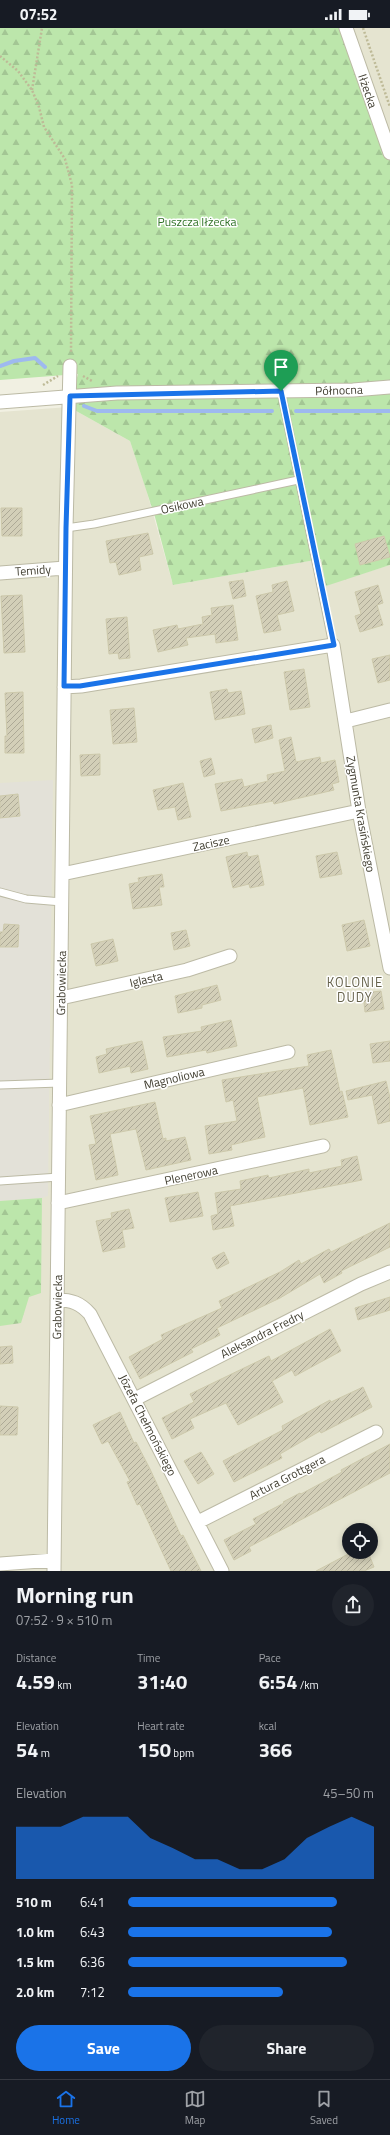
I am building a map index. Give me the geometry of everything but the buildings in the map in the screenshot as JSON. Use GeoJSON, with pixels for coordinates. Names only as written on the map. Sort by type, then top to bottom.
{"type":"FeatureCollection","features":[{"type":"Feature","properties":{"kind":"street","name":"Iłżecka"},"geometry":{"type":"LineString","coordinates":[[346,28],[390,153]]}},
{"type":"Feature","properties":{"kind":"street","name":"Grabowiecka"},"geometry":{"type":"LineString","coordinates":[[54,1566],[65,568],[70,366]]}},
{"type":"Feature","properties":{"kind":"street","name":"Północna"},"geometry":{"type":"LineString","coordinates":[[0,402],[70,396],[390,387]]}},
{"type":"Feature","properties":{"kind":"street","name":"Temidy"},"geometry":{"type":"LineString","coordinates":[[0,573],[65,568]]}},
{"type":"Feature","properties":{"kind":"street","name":"Zygmunta Krasińskiego"},"geometry":{"type":"LineString","coordinates":[[334,645],[359,811],[390,968]]}},
{"type":"Feature","properties":{"kind":"street"},"geometry":{"type":"LineString","coordinates":[[64,686],[80,686],[334,645]]}},
{"type":"Feature","properties":{"kind":"street"},"geometry":{"type":"LineString","coordinates":[[346,721],[390,710]]}},
{"type":"Feature","properties":{"kind":"street","name":"Zacisze"},"geometry":{"type":"LineString","coordinates":[[62,874],[359,811]]}},
{"type":"Feature","properties":{"kind":"street","name":"Iglasta"},"geometry":{"type":"LineString","coordinates":[[61,998],[187,970],[230,956]]}},
{"type":"Feature","properties":{"kind":"street","name":"Magnoliowa"},"geometry":{"type":"LineString","coordinates":[[59,1105],[288,1052]]}},
{"type":"Feature","properties":{"kind":"street","name":"Plenerowa"},"geometry":{"type":"LineString","coordinates":[[58,1203],[323,1146]]}},
{"type":"Feature","properties":{"kind":"street","name":"Aleksandra Fredry"},"geometry":{"type":"LineString","coordinates":[[135,1399],[361,1284],[390,1272]]}},
{"type":"Feature","properties":{"kind":"street","name":"Józefa Chełmońskiego"},"geometry":{"type":"LineString","coordinates":[[57,1300],[68,1300],[80,1304],[90,1314],[222,1571]]}},
{"type":"Feature","properties":{"kind":"street","name":"Artura Grottgera"},"geometry":{"type":"LineString","coordinates":[[198,1522],[376,1432]]}},
{"type":"Feature","properties":{"kind":"street"},"geometry":{"type":"LineString","coordinates":[[0,1564],[54,1566]]}},
{"type":"Feature","properties":{"kind":"lane"},"geometry":{"type":"LineString","coordinates":[[281,391],[298,480],[334,645]]}},
{"type":"Feature","properties":{"kind":"lane","name":"Osikowa"},"geometry":{"type":"LineString","coordinates":[[66,528],[94,524],[298,480]]}},
{"type":"Feature","properties":{"kind":"lane"},"geometry":{"type":"LineString","coordinates":[[0,892],[26,899],[62,902]]}},
{"type":"Feature","properties":{"kind":"lane"},"geometry":{"type":"LineString","coordinates":[[0,1085],[60,1083]]}},
{"type":"Feature","properties":{"kind":"lane"},"geometry":{"type":"LineString","coordinates":[[0,1181],[59,1177]]}},
{"type":"Feature","properties":{"kind":"path"},"geometry":{"type":"LineString","coordinates":[[32,90],[42,28]]}},
{"type":"Feature","properties":{"kind":"path"},"geometry":{"type":"LineString","coordinates":[[363,28],[390,107]]}},
{"type":"Feature","properties":{"kind":"path"},"geometry":{"type":"LineString","coordinates":[[0,56],[18,71],[32,90],[40,107],[44,127],[65,159],[72,184],[70,366]]}},
{"type":"Feature","properties":{"kind":"shaded area"},"geometry":{"type":"Polygon","coordinates":[[[346,28],[390,28],[390,153],[346,28]]]}},
{"type":"Feature","properties":{"kind":"shaded area"},"geometry":{"type":"Polygon","coordinates":[[[69,407],[130,441],[146,489],[173,585],[321,559],[326,585],[390,565],[390,1571],[0,1571],[0,412],[69,407]]]}},
{"type":"Feature","properties":{"kind":"shaded area"},"geometry":{"type":"Polygon","coordinates":[[[53,780],[48,1196],[42,1198],[0,1201],[0,783],[53,780]]]}},
{"type":"Feature","properties":{"kind":"green space","name":"Puszcza Iłżecka"},"geometry":{"type":"Polygon","coordinates":[[[0,28],[346,28],[390,153],[390,565],[326,586],[321,559],[173,585],[155,517],[130,441],[69,407],[78,374],[0,380],[0,28]]]}},
{"type":"Feature","properties":{"kind":"green space"},"geometry":{"type":"Polygon","coordinates":[[[42,1198],[41,1293],[29,1297],[21,1323],[0,1326],[0,1201],[42,1198]]]}},
{"type":"Feature","properties":{"kind":"waterway"},"geometry":{"type":"LineString","coordinates":[[0,366],[14,361],[35,358],[45,367]]}},
{"type":"Feature","properties":{"kind":"waterway"},"geometry":{"type":"LineString","coordinates":[[84,406],[97,411],[272,411]]}},
{"type":"Feature","properties":{"kind":"waterway"},"geometry":{"type":"LineString","coordinates":[[296,411],[390,411]]}},
{"type":"Feature","properties":{"kind":"district","name":"KOLONIE DUDY"},"geometry":{"type":"Point","coordinates":[355,990]}},
{"type":"Feature","properties":{"kind":"route"},"geometry":{"type":"LineString","coordinates":[[281,391],[298,480],[334,645],[80,686],[64,686],[66,528],[70,396],[117,393],[281,391]]}}]}
